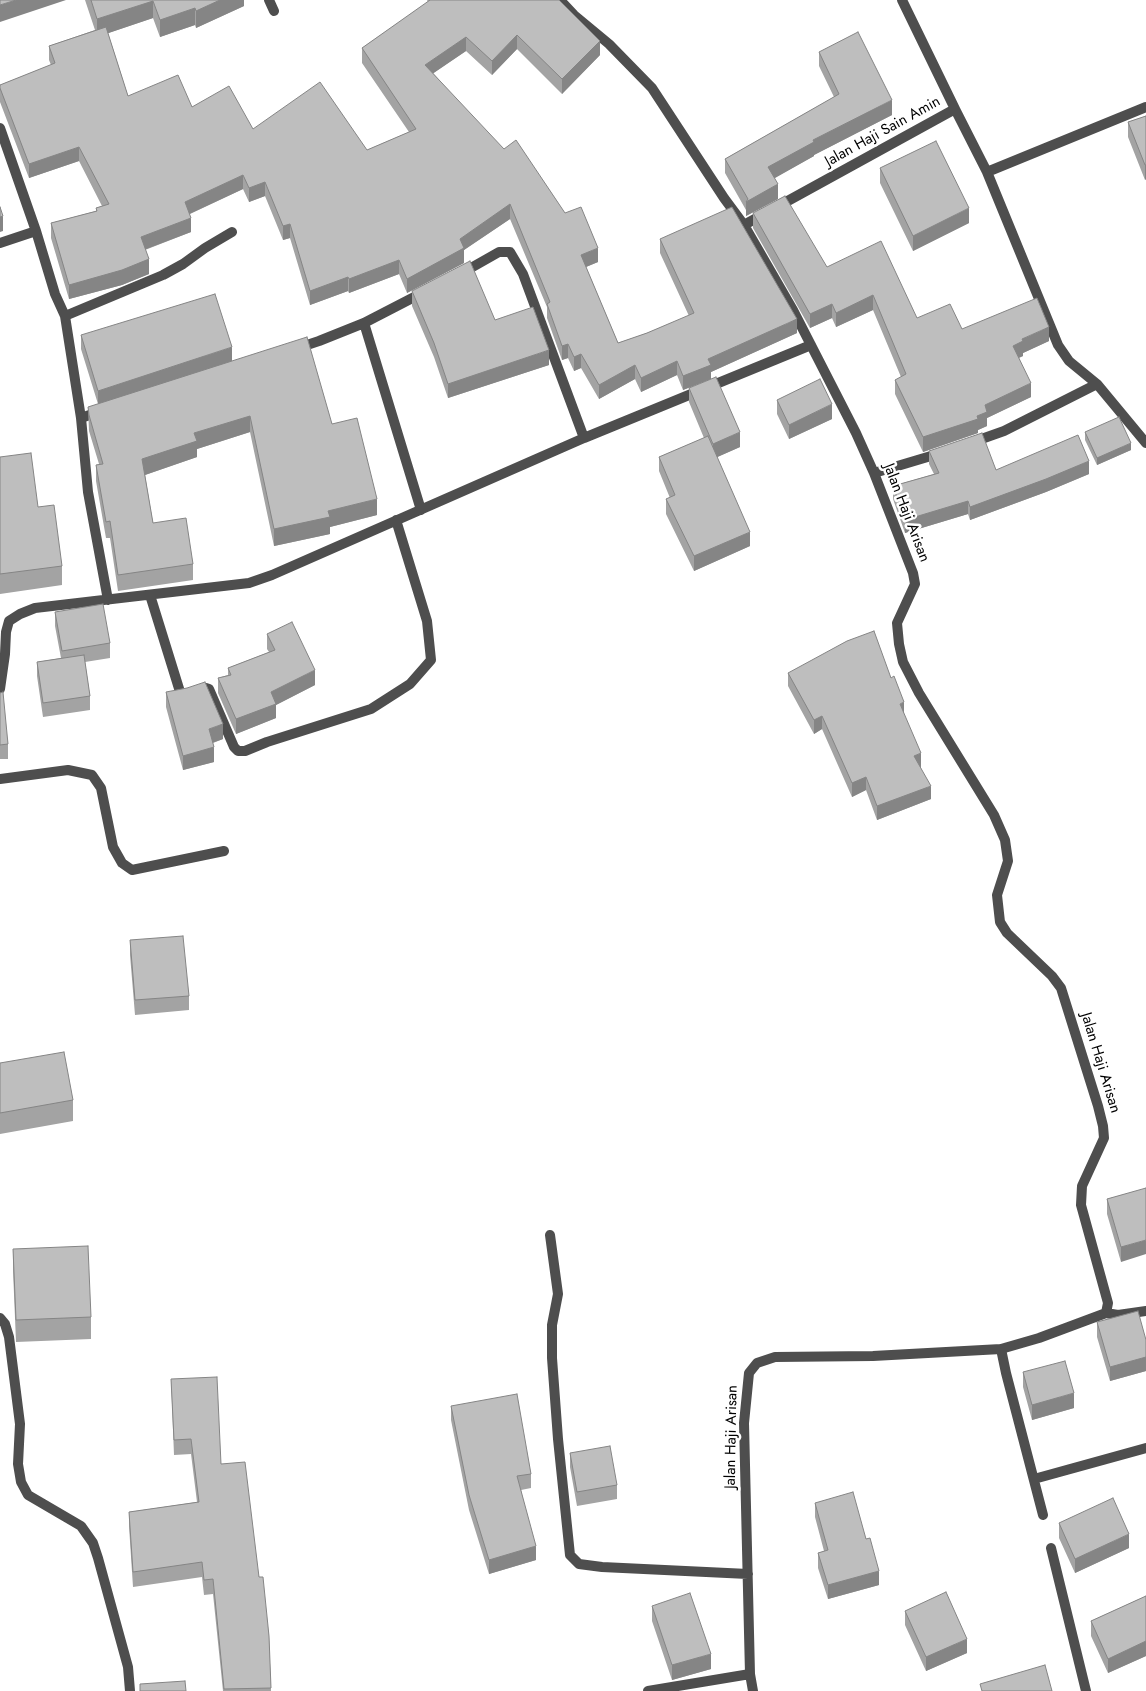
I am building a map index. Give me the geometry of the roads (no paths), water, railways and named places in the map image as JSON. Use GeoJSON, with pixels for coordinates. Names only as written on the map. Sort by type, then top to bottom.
{"type":"FeatureCollection","features":[{"type":"Feature","properties":{"kind":"street"},"geometry":{"type":"LineString","coordinates":[[269,0],[274,11]]}},
{"type":"Feature","properties":{"kind":"street","name":"Jalan Haji Arisan"},"geometry":{"type":"LineString","coordinates":[[560,0],[574,15],[609,44],[652,88],[724,198],[744,225],[793,310],[874,473],[913,573],[915,584],[897,623],[902,662],[994,815],[1005,840],[1008,860],[997,895],[1000,922],[1007,933],[1052,976],[1061,988],[1098,1106],[1104,1138],[1082,1186],[1081,1205],[1108,1303],[1106,1313],[1039,1338],[1001,1349],[874,1356],[776,1357],[757,1363],[748,1373],[744,1423],[750,1674],[753,1691]]}},
{"type":"Feature","properties":{"kind":"street"},"geometry":{"type":"LineString","coordinates":[[902,0],[955,109]]}},
{"type":"Feature","properties":{"kind":"street"},"geometry":{"type":"LineString","coordinates":[[987,172],[1146,107]]}},
{"type":"Feature","properties":{"kind":"street","name":"Jalan Haji Sain Amin"},"geometry":{"type":"LineString","coordinates":[[744,225],[955,109],[987,172],[1058,345],[1069,360],[1097,384],[1146,443]]}},
{"type":"Feature","properties":{"kind":"street"},"geometry":{"type":"LineString","coordinates":[[0,128],[36,231],[55,294],[65,316],[81,418],[88,492],[108,600]]}},
{"type":"Feature","properties":{"kind":"street"},"geometry":{"type":"LineString","coordinates":[[0,243],[36,231]]}},
{"type":"Feature","properties":{"kind":"street"},"geometry":{"type":"LineString","coordinates":[[65,316],[163,275],[232,232]]}},
{"type":"Feature","properties":{"kind":"street"},"geometry":{"type":"LineString","coordinates":[[452,278],[500,252],[510,252],[523,274],[584,438]]}},
{"type":"Feature","properties":{"kind":"street"},"geometry":{"type":"LineString","coordinates":[[291,350],[319,341],[364,322],[435,287]]}},
{"type":"Feature","properties":{"kind":"street"},"geometry":{"type":"LineString","coordinates":[[364,322],[421,510]]}},
{"type":"Feature","properties":{"kind":"street"},"geometry":{"type":"LineString","coordinates":[[0,689],[6,632],[9,621],[20,614],[35,608],[248,583],[272,575],[584,438],[811,345]]}},
{"type":"Feature","properties":{"kind":"street"},"geometry":{"type":"LineString","coordinates":[[874,473],[1004,430],[1097,384]]}},
{"type":"Feature","properties":{"kind":"street"},"geometry":{"type":"LineString","coordinates":[[81,418],[108,409]]}},
{"type":"Feature","properties":{"kind":"street"},"geometry":{"type":"LineString","coordinates":[[150,595],[181,695],[185,696],[206,688],[209,689],[234,747],[238,751],[245,751],[267,742],[371,709],[410,684],[431,660],[427,621],[396,520]]}},
{"type":"Feature","properties":{"kind":"street"},"geometry":{"type":"LineString","coordinates":[[0,779],[68,770],[92,775],[101,788],[113,847],[122,863],[132,870],[224,851]]}},
{"type":"Feature","properties":{"kind":"street"},"geometry":{"type":"LineString","coordinates":[[550,1235],[558,1294],[552,1326],[552,1358],[570,1555],[579,1564],[602,1567],[748,1574]]}},
{"type":"Feature","properties":{"kind":"street"},"geometry":{"type":"LineString","coordinates":[[1106,1313],[1118,1315],[1146,1311]]}},
{"type":"Feature","properties":{"kind":"street"},"geometry":{"type":"LineString","coordinates":[[0,1318],[5,1324],[9,1337],[20,1424],[18,1464],[21,1482],[28,1495],[81,1526],[93,1543],[128,1667],[130,1691]]}},
{"type":"Feature","properties":{"kind":"street"},"geometry":{"type":"LineString","coordinates":[[1001,1349],[1043,1514]]}},
{"type":"Feature","properties":{"kind":"street"},"geometry":{"type":"LineString","coordinates":[[1034,1479],[1146,1448]]}},
{"type":"Feature","properties":{"kind":"street"},"geometry":{"type":"LineString","coordinates":[[1051,1548],[1086,1691]]}},
{"type":"Feature","properties":{"kind":"street"},"geometry":{"type":"LineString","coordinates":[[648,1691],[750,1674]]}}]}
